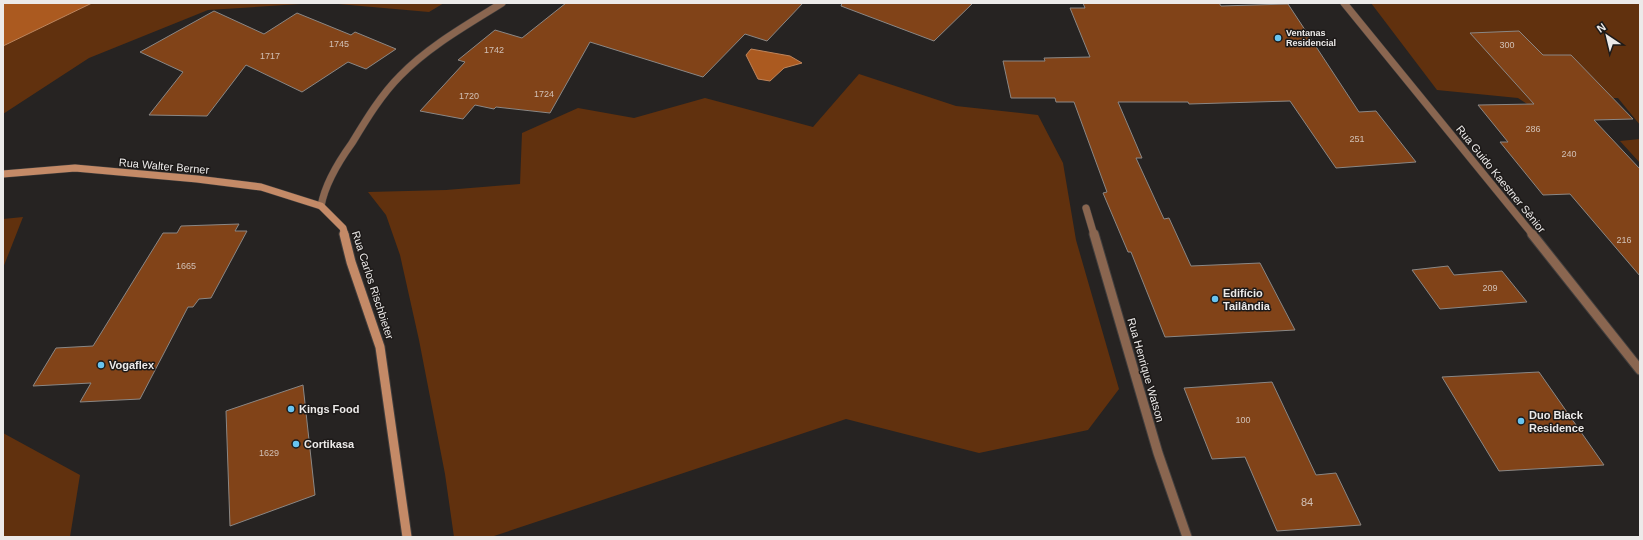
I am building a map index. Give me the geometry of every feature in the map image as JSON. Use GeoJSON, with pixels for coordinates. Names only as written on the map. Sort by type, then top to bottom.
{"type":"FeatureCollection","features":[{"type":"Feature","properties":{"kind":"street"},"geometry":{"type":"LineString","coordinates":[[321,206],[323,196],[345,153],[371,113],[400,76],[443,40],[502,3]]}},
{"type":"Feature","properties":{"kind":"street","name":"Rua Guido Kaestner Sênior"},"geometry":{"type":"LineString","coordinates":[[1344,3],[1590,305],[1640,370]]}},
{"type":"Feature","properties":{"kind":"street","name":"Rua Walter Berner"},"geometry":{"type":"LineString","coordinates":[[3,174],[75,168],[197,179],[261,187],[321,206]]}},
{"type":"Feature","properties":{"kind":"street","name":"Rua Carlos Rischbieter"},"geometry":{"type":"LineString","coordinates":[[321,206],[343,228],[352,262],[380,348],[407,537]]}},
{"type":"Feature","properties":{"kind":"street","name":"Rua Henrique Watson"},"geometry":{"type":"LineString","coordinates":[[1086,208],[1158,453],[1187,537]]}},
{"type":"Feature","properties":{"kind":"shaded area"},"geometry":{"type":"Polygon","coordinates":[[[3,3],[92,3],[3,46],[3,3]]]}},
{"type":"Feature","properties":{"kind":"shaded area"},"geometry":{"type":"Polygon","coordinates":[[[92,3],[316,3],[208,10],[89,58],[3,114],[3,46],[92,3]]]}},
{"type":"Feature","properties":{"kind":"shaded area"},"geometry":{"type":"Polygon","coordinates":[[[327,3],[444,3],[429,12],[327,3]]]}},
{"type":"Feature","properties":{"kind":"shaded area"},"geometry":{"type":"Polygon","coordinates":[[[1371,3],[1640,3],[1640,125],[1618,98],[1580,98],[1554,122],[1518,98],[1437,90],[1371,3]]]}},
{"type":"Feature","properties":{"kind":"shaded area"},"geometry":{"type":"Polygon","coordinates":[[[751,49],[790,56],[802,63],[784,68],[770,81],[758,79],[746,55],[751,49]]]}},
{"type":"Feature","properties":{"kind":"shaded area"},"geometry":{"type":"Polygon","coordinates":[[[859,74],[956,106],[1038,115],[1063,163],[1076,240],[1119,389],[1088,430],[979,453],[846,419],[491,537],[454,537],[445,474],[419,340],[400,255],[386,215],[368,192],[446,190],[520,184],[522,133],[578,108],[634,118],[705,98],[813,127],[859,74]]]}},
{"type":"Feature","properties":{"kind":"shaded area"},"geometry":{"type":"Polygon","coordinates":[[[1640,139],[1640,163],[1620,141],[1640,139]]]}},
{"type":"Feature","properties":{"kind":"shaded area"},"geometry":{"type":"Polygon","coordinates":[[[23,217],[3,268],[3,219],[23,217]]]}},
{"type":"Feature","properties":{"kind":"shaded area"},"geometry":{"type":"Polygon","coordinates":[[[3,433],[80,475],[70,537],[3,537],[3,433]]]}},
{"type":"Feature","properties":{"kind":"building"},"geometry":{"type":"Polygon","coordinates":[[[566,3],[803,3],[767,41],[745,34],[703,77],[590,42],[550,113],[496,107],[494,109],[475,105],[463,119],[420,111],[465,62],[458,60],[495,30],[522,38],[566,3]]]}},
{"type":"Feature","properties":{"kind":"building"},"geometry":{"type":"Polygon","coordinates":[[[842,3],[973,3],[934,41],[841,6],[842,3]]]}},
{"type":"Feature","properties":{"kind":"building"},"geometry":{"type":"Polygon","coordinates":[[[1083,3],[1219,3],[1221,6],[1288,4],[1359,112],[1376,111],[1416,162],[1336,168],[1290,101],[1189,104],[1188,102],[1118,102],[1142,158],[1136,158],[1164,219],[1169,218],[1191,266],[1260,263],[1295,330],[1165,337],[1131,252],[1128,252],[1103,193],[1107,192],[1074,102],[1056,102],[1055,98],[1011,98],[1003,61],[1045,61],[1044,58],[1090,57],[1070,8],[1085,8],[1083,3]]]}},
{"type":"Feature","properties":{"kind":"building"},"geometry":{"type":"Polygon","coordinates":[[[214,11],[264,34],[297,13],[351,35],[355,32],[396,49],[366,69],[348,62],[302,92],[246,65],[207,116],[149,115],[183,72],[140,52],[214,11]]]}},
{"type":"Feature","properties":{"kind":"building"},"geometry":{"type":"Polygon","coordinates":[[[1519,31],[1543,55],[1571,55],[1633,119],[1594,120],[1640,169],[1640,276],[1570,194],[1543,195],[1500,142],[1508,142],[1478,105],[1534,104],[1470,33],[1519,31]]]}},
{"type":"Feature","properties":{"kind":"building"},"geometry":{"type":"Polygon","coordinates":[[[239,224],[235,231],[247,231],[211,298],[199,299],[193,307],[188,307],[140,399],[80,402],[91,383],[33,386],[56,348],[93,346],[163,233],[177,233],[181,226],[239,224]]]}},
{"type":"Feature","properties":{"kind":"building"},"geometry":{"type":"Polygon","coordinates":[[[1448,266],[1454,275],[1502,271],[1527,302],[1440,309],[1412,270],[1448,266]]]}},
{"type":"Feature","properties":{"kind":"building","name":"Duo Black Residence"},"geometry":{"type":"Polygon","coordinates":[[[1539,372],[1604,465],[1499,471],[1442,377],[1539,372]]]}},
{"type":"Feature","properties":{"kind":"building"},"geometry":{"type":"Polygon","coordinates":[[[1272,382],[1316,475],[1336,473],[1361,525],[1277,531],[1245,457],[1212,459],[1184,388],[1272,382]]]}},
{"type":"Feature","properties":{"kind":"building"},"geometry":{"type":"Polygon","coordinates":[[[303,385],[315,495],[230,526],[226,411],[303,385]]]}},
{"type":"Feature","properties":{"kind":"place","name":"Ventanas Residencial"},"geometry":{"type":"Point","coordinates":[1278,38]}},
{"type":"Feature","properties":{"kind":"place","name":"Edifício Tailândia"},"geometry":{"type":"Point","coordinates":[1215,299]}},
{"type":"Feature","properties":{"kind":"place","name":"Vogaflex"},"geometry":{"type":"Point","coordinates":[101,365]}},
{"type":"Feature","properties":{"kind":"place","name":"Kings Food"},"geometry":{"type":"Point","coordinates":[291,409]}},
{"type":"Feature","properties":{"kind":"place","name":"Duo Black Residence"},"geometry":{"type":"Point","coordinates":[1521,421]}},
{"type":"Feature","properties":{"kind":"place","name":"Cortikasa"},"geometry":{"type":"Point","coordinates":[296,444]}}]}
